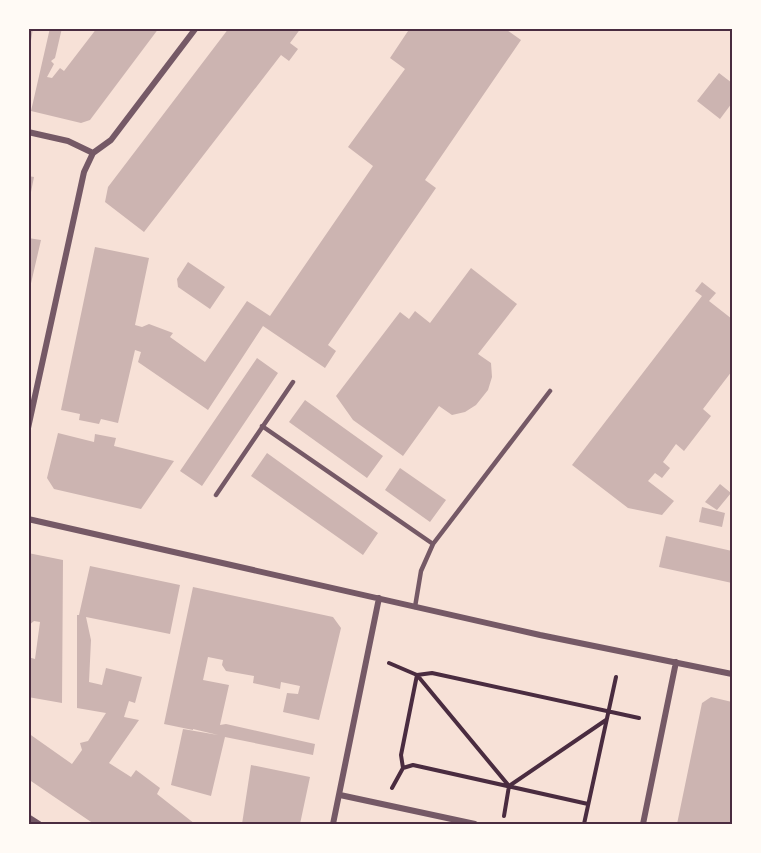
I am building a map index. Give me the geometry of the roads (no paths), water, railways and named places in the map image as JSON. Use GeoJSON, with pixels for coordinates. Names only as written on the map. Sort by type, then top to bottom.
{"type":"FeatureCollection","features":[{"type":"Feature","properties":{"kind":"street"},"geometry":{"type":"LineString","coordinates":[[28,428],[84,172],[93,153],[111,140],[196,28]]}},
{"type":"Feature","properties":{"kind":"street"},"geometry":{"type":"LineString","coordinates":[[28,132],[68,141],[93,153]]}},
{"type":"Feature","properties":{"kind":"street"},"geometry":{"type":"LineString","coordinates":[[28,519],[540,635],[732,674]]}},
{"type":"Feature","properties":{"kind":"street"},"geometry":{"type":"LineString","coordinates":[[333,825],[379,598]]}},
{"type":"Feature","properties":{"kind":"street"},"geometry":{"type":"LineString","coordinates":[[643,825],[676,662]]}},
{"type":"Feature","properties":{"kind":"street"},"geometry":{"type":"LineString","coordinates":[[340,795],[475,825]]}},
{"type":"Feature","properties":{"kind":"street"},"geometry":{"type":"LineString","coordinates":[[28,817],[39,825]]}},
{"type":"Feature","properties":{"kind":"lane"},"geometry":{"type":"LineString","coordinates":[[216,495],[293,382]]}},
{"type":"Feature","properties":{"kind":"lane"},"geometry":{"type":"LineString","coordinates":[[415,607],[421,570],[433,544],[550,391]]}},
{"type":"Feature","properties":{"kind":"lane"},"geometry":{"type":"LineString","coordinates":[[262,426],[433,544]]}}]}
